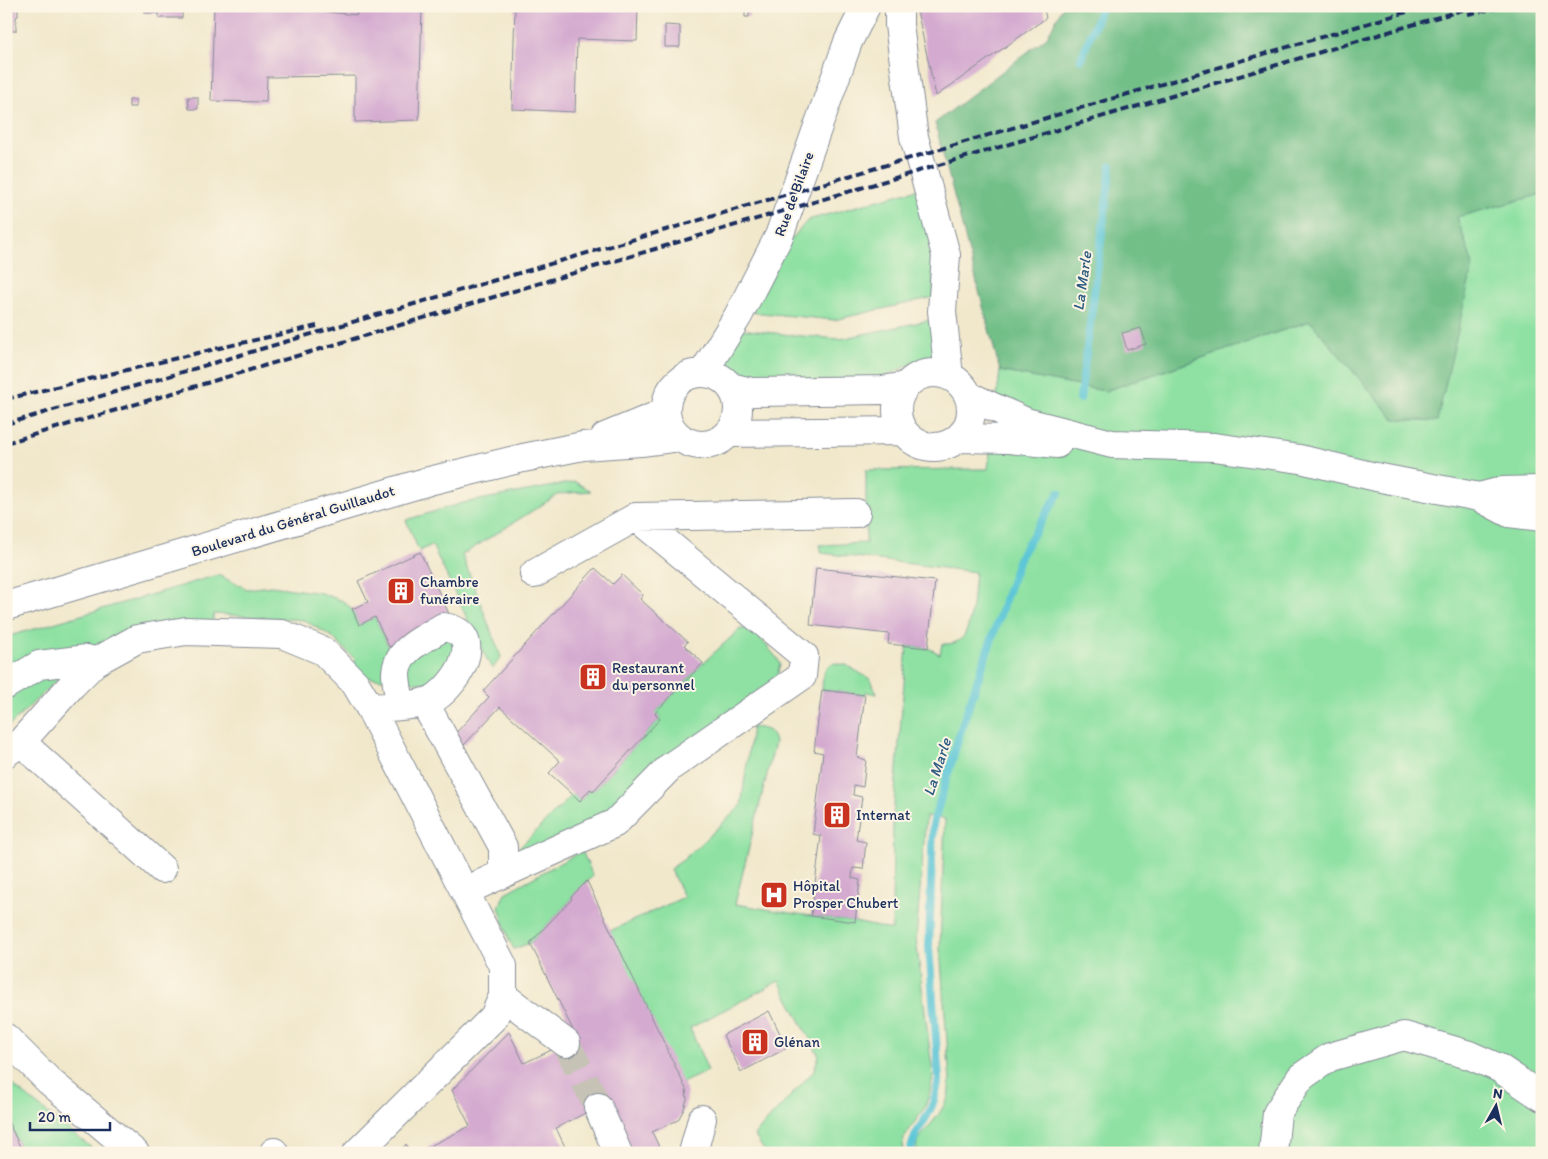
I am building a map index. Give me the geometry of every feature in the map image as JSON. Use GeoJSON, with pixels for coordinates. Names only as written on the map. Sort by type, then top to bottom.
{"type":"FeatureCollection","features":[{"type":"Feature","properties":{"kind":"street","name":"Rue de Bilaire"},"geometry":{"type":"LineString","coordinates":[[703,372],[738,316],[779,236],[848,42],[866,6]]}},
{"type":"Feature","properties":{"kind":"street"},"geometry":{"type":"LineString","coordinates":[[899,6],[914,137],[946,255],[942,311],[950,376]]}},
{"type":"Feature","properties":{"kind":"street"},"geometry":{"type":"LineString","coordinates":[[703,372],[714,374],[724,379],[732,387],[737,398],[738,411],[736,423],[729,433],[716,442],[698,444],[688,442],[680,437],[670,426],[666,412],[667,400],[672,389],[680,380],[692,374],[703,372]]}},
{"type":"Feature","properties":{"kind":"street"},"geometry":{"type":"LineString","coordinates":[[931,373],[950,376],[958,381],[969,396],[971,418],[960,438],[951,443],[941,447],[930,447],[920,444],[911,439],[898,420],[899,396],[913,379],[931,373]]}},
{"type":"Feature","properties":{"kind":"street"},"geometry":{"type":"LineString","coordinates":[[732,387],[752,392],[883,390],[906,386]]}},
{"type":"Feature","properties":{"kind":"street"},"geometry":{"type":"LineString","coordinates":[[969,396],[1026,422],[1112,444],[1214,447],[1300,460],[1479,497],[1509,513],[1542,517]]}},
{"type":"Feature","properties":{"kind":"street","name":"Boulevard du Général Guillaudot"},"geometry":{"type":"LineString","coordinates":[[583,446],[666,412]]}},
{"type":"Feature","properties":{"kind":"street"},"geometry":{"type":"LineString","coordinates":[[729,433],[904,431]]}},
{"type":"Feature","properties":{"kind":"street","name":"Boulevard du Général Guillaudot"},"geometry":{"type":"LineString","coordinates":[[6,606],[429,481],[523,458],[583,446],[680,437]]}},
{"type":"Feature","properties":{"kind":"street"},"geometry":{"type":"LineString","coordinates":[[960,438],[1009,439],[1103,449],[1112,444]]}},
{"type":"Feature","properties":{"kind":"street"},"geometry":{"type":"LineString","coordinates":[[1479,497],[1502,492],[1542,490]]}},
{"type":"Feature","properties":{"kind":"street"},"geometry":{"type":"LineString","coordinates":[[534,574],[636,517],[856,512]]}},
{"type":"Feature","properties":{"kind":"street"},"geometry":{"type":"LineString","coordinates":[[465,891],[614,823],[670,767],[802,676],[804,656],[636,517]]}},
{"type":"Feature","properties":{"kind":"street"},"geometry":{"type":"LineString","coordinates":[[162,869],[14,748],[72,684],[95,662],[137,639],[186,630],[282,634],[322,651],[355,683],[370,708],[503,966],[503,996],[494,1017],[357,1153]]}},
{"type":"Feature","properties":{"kind":"street"},"geometry":{"type":"LineString","coordinates":[[6,685],[39,665],[87,659],[95,662]]}},
{"type":"Feature","properties":{"kind":"street"},"geometry":{"type":"LineString","coordinates":[[370,708],[412,704],[503,847],[503,874]]}},
{"type":"Feature","properties":{"kind":"street"},"geometry":{"type":"LineString","coordinates":[[503,996],[566,1043]]}},
{"type":"Feature","properties":{"kind":"street"},"geometry":{"type":"LineString","coordinates":[[1272,1153],[1276,1113],[1301,1077],[1330,1057],[1404,1036],[1469,1055],[1499,1068],[1542,1097]]}},
{"type":"Feature","properties":{"kind":"street"},"geometry":{"type":"LineString","coordinates":[[6,1038],[49,1081],[135,1153]]}},
{"type":"Feature","properties":{"kind":"street"},"geometry":{"type":"LineString","coordinates":[[598,1107],[618,1153]]}},
{"type":"Feature","properties":{"kind":"street"},"geometry":{"type":"LineString","coordinates":[[693,1153],[702,1119]]}},
{"type":"Feature","properties":{"kind":"green space"},"geometry":{"type":"Polygon","coordinates":[[[1063,6],[1542,6],[1542,194],[1457,217],[1473,265],[1437,421],[1394,419],[1310,321],[1105,391],[1000,371],[935,123],[1047,37],[1063,6]]]}},
{"type":"Feature","properties":{"kind":"green space"},"geometry":{"type":"Polygon","coordinates":[[[918,189],[931,233],[934,297],[834,320],[751,312],[789,242],[808,220],[918,189]]]}},
{"type":"Feature","properties":{"kind":"green space"},"geometry":{"type":"Polygon","coordinates":[[[1542,194],[1542,1153],[916,1153],[917,1141],[939,1114],[948,1098],[950,1081],[940,948],[945,819],[926,816],[916,939],[933,1076],[925,1107],[904,1138],[902,1153],[766,1153],[754,1135],[813,1072],[819,1056],[779,981],[690,1028],[708,1071],[682,1083],[610,931],[684,897],[670,869],[683,860],[741,806],[752,727],[769,732],[772,734],[775,742],[735,904],[855,922],[892,930],[893,817],[907,646],[928,648],[940,654],[942,644],[954,643],[961,639],[968,627],[970,618],[975,572],[822,553],[820,545],[866,543],[866,470],[988,469],[1000,371],[1105,391],[1310,321],[1394,419],[1473,265],[1457,217],[1542,194]]]}},
{"type":"Feature","properties":{"kind":"green space"},"geometry":{"type":"Polygon","coordinates":[[[930,320],[939,358],[924,358],[886,376],[868,380],[767,382],[721,360],[741,329],[840,339],[930,320]]]}},
{"type":"Feature","properties":{"kind":"green space"},"geometry":{"type":"Polygon","coordinates":[[[575,482],[591,491],[559,494],[462,555],[501,657],[493,668],[488,662],[432,545],[419,551],[406,520],[463,503],[575,482]]]}},
{"type":"Feature","properties":{"kind":"green space"},"geometry":{"type":"Polygon","coordinates":[[[218,575],[247,589],[271,586],[321,593],[343,601],[352,609],[359,624],[375,617],[389,647],[451,618],[460,653],[444,676],[424,683],[363,677],[352,666],[356,660],[331,636],[304,620],[214,614],[212,623],[88,650],[6,729],[6,637],[218,575]]]}},
{"type":"Feature","properties":{"kind":"green space"},"geometry":{"type":"Polygon","coordinates":[[[740,629],[754,631],[777,658],[780,664],[776,681],[608,813],[519,856],[517,850],[573,794],[580,801],[590,789],[593,791],[660,719],[655,713],[703,663],[740,629]]]}},
{"type":"Feature","properties":{"kind":"green space"},"geometry":{"type":"Polygon","coordinates":[[[835,663],[846,665],[870,679],[877,694],[866,692],[865,695],[822,690],[825,670],[835,663]]]}},
{"type":"Feature","properties":{"kind":"green space"},"geometry":{"type":"Polygon","coordinates":[[[582,851],[593,876],[571,897],[572,899],[530,943],[514,949],[509,940],[499,907],[505,893],[582,851]]]}},
{"type":"Feature","properties":{"kind":"green space"},"geometry":{"type":"Polygon","coordinates":[[[6,1080],[98,1153],[23,1153],[6,1117],[6,1080]]]}},
{"type":"Feature","properties":{"kind":"building"},"geometry":{"type":"Polygon","coordinates":[[[6,6],[18,6],[16,31],[10,31],[10,14],[6,14],[6,6]]]}},
{"type":"Feature","properties":{"kind":"building"},"geometry":{"type":"Polygon","coordinates":[[[145,6],[182,6],[182,18],[159,18],[159,13],[145,13],[145,6]]]}},
{"type":"Feature","properties":{"kind":"building"},"geometry":{"type":"Polygon","coordinates":[[[214,6],[270,6],[357,15],[357,6],[422,6],[419,120],[355,122],[355,76],[267,77],[266,102],[211,101],[214,6]]]}},
{"type":"Feature","properties":{"kind":"building"},"geometry":{"type":"Polygon","coordinates":[[[515,6],[638,6],[637,41],[577,39],[575,112],[512,109],[515,6]]]}},
{"type":"Feature","properties":{"kind":"building"},"geometry":{"type":"Polygon","coordinates":[[[745,6],[749,6],[749,17],[745,17],[745,6]]]}},
{"type":"Feature","properties":{"kind":"building"},"geometry":{"type":"Polygon","coordinates":[[[916,6],[1043,6],[1046,18],[936,96],[916,6]]]}},
{"type":"Feature","properties":{"kind":"building"},"geometry":{"type":"Polygon","coordinates":[[[665,25],[680,26],[680,47],[665,47],[665,25]]]}},
{"type":"Feature","properties":{"kind":"building"},"geometry":{"type":"Polygon","coordinates":[[[188,97],[198,97],[198,109],[189,109],[188,97]]]}},
{"type":"Feature","properties":{"kind":"building"},"geometry":{"type":"Polygon","coordinates":[[[129,100],[136,100],[136,107],[129,107],[129,100]]]}},
{"type":"Feature","properties":{"kind":"building"},"geometry":{"type":"Polygon","coordinates":[[[1141,328],[1146,344],[1127,350],[1122,333],[1141,328]]]}},
{"type":"Feature","properties":{"kind":"building","name":"Chambre funéraire"},"geometry":{"type":"Polygon","coordinates":[[[420,552],[451,618],[389,647],[375,617],[359,625],[352,609],[368,602],[358,581],[420,552]]]}},
{"type":"Feature","properties":{"kind":"building","name":"Restaurant du personnel"},"geometry":{"type":"Polygon","coordinates":[[[595,568],[613,584],[622,575],[643,595],[640,599],[688,642],[684,645],[703,663],[655,713],[660,719],[593,791],[590,789],[580,801],[549,773],[560,761],[500,707],[464,745],[453,736],[489,697],[483,691],[595,568]]]}},
{"type":"Feature","properties":{"kind":"building"},"geometry":{"type":"Polygon","coordinates":[[[816,568],[935,581],[928,648],[888,644],[889,634],[810,625],[816,568]]]}},
{"type":"Feature","properties":{"kind":"building","name":"Internat"},"geometry":{"type":"Polygon","coordinates":[[[822,690],[865,695],[857,757],[866,760],[863,787],[854,785],[853,795],[862,797],[856,840],[866,842],[863,869],[853,868],[852,878],[860,880],[855,922],[811,916],[821,836],[813,834],[823,753],[814,751],[822,690]]]}},
{"type":"Feature","properties":{"kind":"building"},"geometry":{"type":"Polygon","coordinates":[[[587,881],[686,1089],[687,1099],[678,1120],[652,1132],[662,1153],[632,1153],[607,1102],[556,1128],[568,1153],[416,1153],[470,1126],[452,1090],[509,1032],[524,1063],[577,1038],[530,943],[587,881]]]}},
{"type":"Feature","properties":{"kind":"building","name":"Glénan"},"geometry":{"type":"Polygon","coordinates":[[[769,1011],[787,1048],[741,1072],[723,1035],[769,1011]]]}},
{"type":"Feature","properties":{"kind":"building"},"geometry":{"type":"Polygon","coordinates":[[[6,1117],[23,1153],[6,1153],[6,1117]]]}},
{"type":"Feature","properties":{"kind":"building"},"geometry":{"type":"Polygon","coordinates":[[[406,1144],[411,1153],[399,1153],[406,1144]]]}},
{"type":"Feature","properties":{"kind":"waterway","name":"La Marle"},"geometry":{"type":"LineString","coordinates":[[1081,59],[1102,6]]}},
{"type":"Feature","properties":{"kind":"waterway","name":"La Marle"},"geometry":{"type":"LineString","coordinates":[[1080,399],[1111,166]]}},
{"type":"Feature","properties":{"kind":"waterway","name":"La Marle"},"geometry":{"type":"LineString","coordinates":[[910,1153],[916,1135],[932,1106],[939,1079],[929,947],[933,824],[963,723],[1020,556],[1059,493]]}},
{"type":"Feature","properties":{"kind":"tunnel"},"geometry":{"type":"LineString","coordinates":[[566,1043],[598,1107]]}},
{"type":"Feature","properties":{"kind":"railway"},"geometry":{"type":"LineString","coordinates":[[6,424],[1427,6]]}},
{"type":"Feature","properties":{"kind":"railway"},"geometry":{"type":"LineString","coordinates":[[6,443],[1476,6]]}},
{"type":"Feature","properties":{"kind":"railway"},"geometry":{"type":"LineString","coordinates":[[1468,14],[1507,6]]}},
{"type":"Feature","properties":{"kind":"railway"},"geometry":{"type":"LineString","coordinates":[[6,399],[317,326]]}},
{"type":"Feature","properties":{"kind":"place","name":"Chambre funéraire"},"geometry":{"type":"Point","coordinates":[401,591]}},
{"type":"Feature","properties":{"kind":"place","name":"Restaurant du personnel"},"geometry":{"type":"Point","coordinates":[593,677]}},
{"type":"Feature","properties":{"kind":"place","name":"Internat"},"geometry":{"type":"Point","coordinates":[837,815]}},
{"type":"Feature","properties":{"kind":"place","name":"Hôpital Prosper Chubert"},"geometry":{"type":"Point","coordinates":[774,895]}},
{"type":"Feature","properties":{"kind":"place","name":"Glénan"},"geometry":{"type":"Point","coordinates":[755,1042]}}]}
